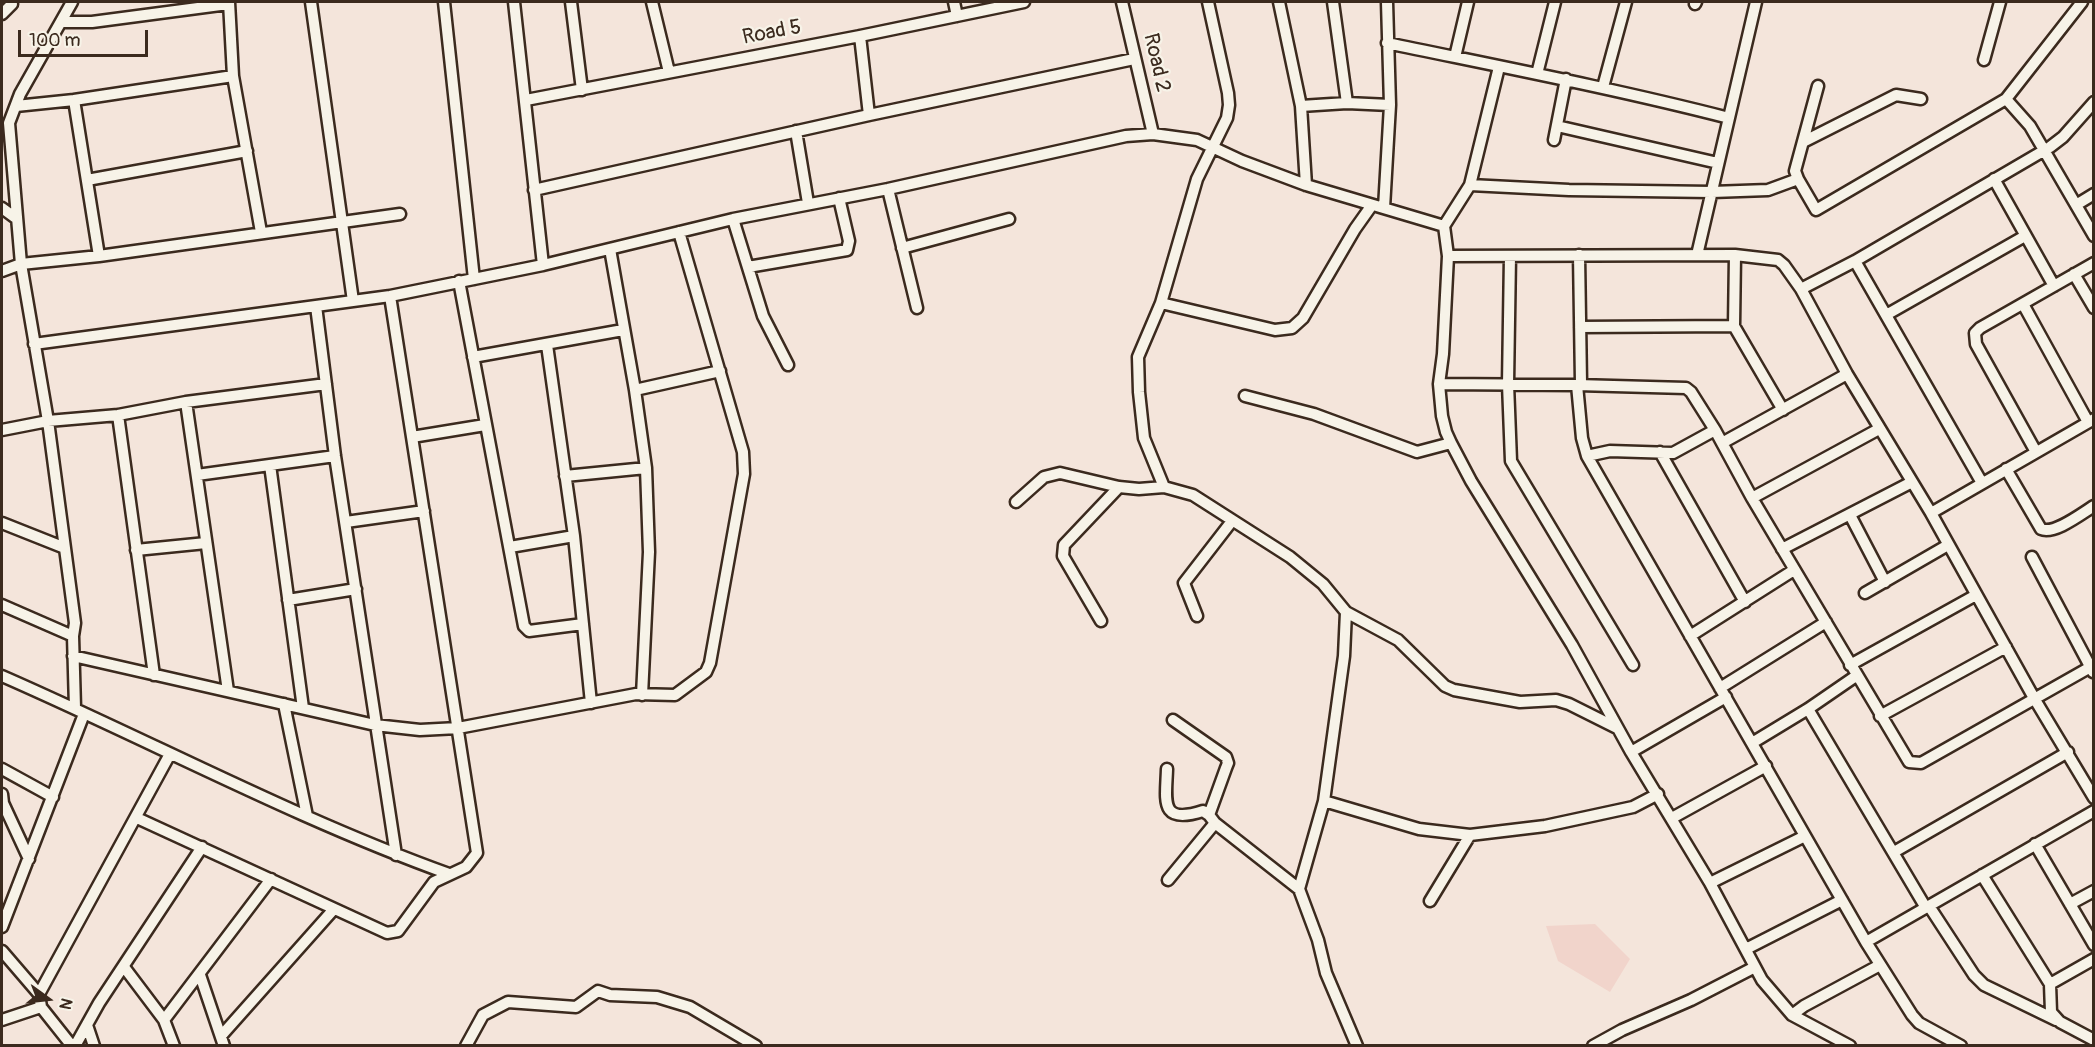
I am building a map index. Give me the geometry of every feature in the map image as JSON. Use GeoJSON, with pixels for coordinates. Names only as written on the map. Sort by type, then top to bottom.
{"type":"FeatureCollection","features":[{"type":"Feature","properties":{"kind":"street"},"geometry":{"type":"LineString","coordinates":[[2,927],[53,797],[79,711],[73,656],[75,623],[48,421],[21,264],[9,123],[72,2]]}},
{"type":"Feature","properties":{"kind":"street"},"geometry":{"type":"LineString","coordinates":[[62,22],[92,22],[228,2],[234,76],[261,232]]}},
{"type":"Feature","properties":{"kind":"street"},"geometry":{"type":"LineString","coordinates":[[311,2],[353,301]]}},
{"type":"Feature","properties":{"kind":"street"},"geometry":{"type":"LineString","coordinates":[[444,2],[474,279]]}},
{"type":"Feature","properties":{"kind":"street"},"geometry":{"type":"LineString","coordinates":[[514,2],[543,265]]}},
{"type":"Feature","properties":{"kind":"street"},"geometry":{"type":"LineString","coordinates":[[571,2],[582,90]]}},
{"type":"Feature","properties":{"kind":"street"},"geometry":{"type":"LineString","coordinates":[[652,2],[669,72]]}},
{"type":"Feature","properties":{"kind":"street"},"geometry":{"type":"LineString","coordinates":[[954,2],[957,16]]}},
{"type":"Feature","properties":{"kind":"street","name":"Road 5"},"geometry":{"type":"LineString","coordinates":[[526,100],[1024,2]]}},
{"type":"Feature","properties":{"kind":"street","name":"Road 2"},"geometry":{"type":"LineString","coordinates":[[1122,2],[1153,134]]}},
{"type":"Feature","properties":{"kind":"street"},"geometry":{"type":"LineString","coordinates":[[1164,487],[1144,438],[1138,357],[1161,303],[1197,179],[1227,118],[1229,105],[1208,2]]}},
{"type":"Feature","properties":{"kind":"street"},"geometry":{"type":"LineString","coordinates":[[1279,2],[1301,106],[1306,186]]}},
{"type":"Feature","properties":{"kind":"street"},"geometry":{"type":"LineString","coordinates":[[1333,2],[1347,103]]}},
{"type":"Feature","properties":{"kind":"street"},"geometry":{"type":"LineString","coordinates":[[1384,208],[1390,105],[1387,2]]}},
{"type":"Feature","properties":{"kind":"street"},"geometry":{"type":"LineString","coordinates":[[1455,57],[1468,2]]}},
{"type":"Feature","properties":{"kind":"street"},"geometry":{"type":"LineString","coordinates":[[1537,74],[1555,2]]}},
{"type":"Feature","properties":{"kind":"street"},"geometry":{"type":"LineString","coordinates":[[1603,87],[1626,2]]}},
{"type":"Feature","properties":{"kind":"street"},"geometry":{"type":"LineString","coordinates":[[1697,255],[1756,2]]}},
{"type":"Feature","properties":{"kind":"street"},"geometry":{"type":"LineString","coordinates":[[1984,60],[2000,2]]}},
{"type":"Feature","properties":{"kind":"street"},"geometry":{"type":"LineString","coordinates":[[1818,86],[1795,171],[1816,210],[2006,99],[2082,2]]}},
{"type":"Feature","properties":{"kind":"street"},"geometry":{"type":"LineString","coordinates":[[860,36],[869,115]]}},
{"type":"Feature","properties":{"kind":"street"},"geometry":{"type":"LineString","coordinates":[[1387,43],[1603,87],[1729,118]]}},
{"type":"Feature","properties":{"kind":"street"},"geometry":{"type":"LineString","coordinates":[[534,190],[869,115],[1134,59]]}},
{"type":"Feature","properties":{"kind":"street"},"geometry":{"type":"LineString","coordinates":[[1499,67],[1470,185],[1443,226],[1448,256],[1443,354],[1439,384],[1444,424],[1451,443],[1471,481],[1572,645],[1617,728],[1710,883],[1762,980],[1792,1015],[1850,1046]]}},
{"type":"Feature","properties":{"kind":"street"},"geometry":{"type":"LineString","coordinates":[[16,106],[74,100],[234,76]]}},
{"type":"Feature","properties":{"kind":"street"},"geometry":{"type":"LineString","coordinates":[[1554,140],[1566,79]]}},
{"type":"Feature","properties":{"kind":"street"},"geometry":{"type":"LineString","coordinates":[[1803,142],[1896,95],[1921,99]]}},
{"type":"Feature","properties":{"kind":"street"},"geometry":{"type":"LineString","coordinates":[[2006,99],[2030,126],[2094,236]]}},
{"type":"Feature","properties":{"kind":"street"},"geometry":{"type":"LineString","coordinates":[[74,100],[99,256]]}},
{"type":"Feature","properties":{"kind":"street"},"geometry":{"type":"LineString","coordinates":[[1801,289],[1855,261],[2044,150],[2063,137],[2094,102]]}},
{"type":"Feature","properties":{"kind":"street"},"geometry":{"type":"LineString","coordinates":[[1301,106],[1347,103],[1390,105]]}},
{"type":"Feature","properties":{"kind":"street"},"geometry":{"type":"LineString","coordinates":[[1557,126],[1719,163]]}},
{"type":"Feature","properties":{"kind":"street"},"geometry":{"type":"LineString","coordinates":[[796,131],[808,203]]}},
{"type":"Feature","properties":{"kind":"street"},"geometry":{"type":"LineString","coordinates":[[34,344],[390,296],[543,265],[733,219],[888,189],[1126,136],[1153,134],[1197,140],[1242,161],[1306,186],[1443,226]]}},
{"type":"Feature","properties":{"kind":"street"},"geometry":{"type":"LineString","coordinates":[[87,180],[247,151]]}},
{"type":"Feature","properties":{"kind":"street"},"geometry":{"type":"LineString","coordinates":[[1470,185],[1569,190],[1712,192],[1768,190],[1798,179]]}},
{"type":"Feature","properties":{"kind":"street"},"geometry":{"type":"LineString","coordinates":[[1994,179],[2054,286]]}},
{"type":"Feature","properties":{"kind":"street"},"geometry":{"type":"LineString","coordinates":[[888,189],[917,308]]}},
{"type":"Feature","properties":{"kind":"street"},"geometry":{"type":"LineString","coordinates":[[2076,205],[2094,194]]}},
{"type":"Feature","properties":{"kind":"street"},"geometry":{"type":"LineString","coordinates":[[748,267],[847,250],[850,246],[839,198]]}},
{"type":"Feature","properties":{"kind":"street"},"geometry":{"type":"LineString","coordinates":[[1161,303],[1275,330],[1292,328],[1303,318],[1355,229],[1372,205]]}},
{"type":"Feature","properties":{"kind":"street"},"geometry":{"type":"LineString","coordinates":[[2,208],[17,219]]}},
{"type":"Feature","properties":{"kind":"street"},"geometry":{"type":"LineString","coordinates":[[2,271],[21,264],[99,256],[400,214]]}},
{"type":"Feature","properties":{"kind":"street"},"geometry":{"type":"LineString","coordinates":[[733,219],[763,316],[788,365]]}},
{"type":"Feature","properties":{"kind":"street"},"geometry":{"type":"LineString","coordinates":[[902,248],[1009,219]]}},
{"type":"Feature","properties":{"kind":"street"},"geometry":{"type":"LineString","coordinates":[[73,656],[375,725],[420,730],[458,728],[642,695],[675,695],[706,672],[710,663],[744,474],[743,452],[679,232]]}},
{"type":"Feature","properties":{"kind":"street"},"geometry":{"type":"LineString","coordinates":[[1886,315],[2025,237]]}},
{"type":"Feature","properties":{"kind":"street"},"geometry":{"type":"LineString","coordinates":[[610,249],[646,468],[649,552],[642,695]]}},
{"type":"Feature","properties":{"kind":"street"},"geometry":{"type":"LineString","coordinates":[[1577,385],[1581,383],[1579,255]]}},
{"type":"Feature","properties":{"kind":"street"},"geometry":{"type":"LineString","coordinates":[[1448,256],[1735,255],[1778,260],[1784,265],[1801,289],[1879,429],[1931,513],[2034,698],[2094,798]]}},
{"type":"Feature","properties":{"kind":"street"},"geometry":{"type":"LineString","coordinates":[[1735,255],[1734,326],[1784,410]]}},
{"type":"Feature","properties":{"kind":"street"},"geometry":{"type":"LineString","coordinates":[[1510,256],[1508,384],[1511,462],[1633,665]]}},
{"type":"Feature","properties":{"kind":"street"},"geometry":{"type":"LineString","coordinates":[[1855,261],[1982,483]]}},
{"type":"Feature","properties":{"kind":"street"},"geometry":{"type":"LineString","coordinates":[[2036,452],[1976,344],[1975,333],[2094,263]]}},
{"type":"Feature","properties":{"kind":"street"},"geometry":{"type":"LineString","coordinates":[[2074,274],[2094,308]]}},
{"type":"Feature","properties":{"kind":"street"},"geometry":{"type":"LineString","coordinates":[[459,281],[525,630],[583,624]]}},
{"type":"Feature","properties":{"kind":"street"},"geometry":{"type":"LineString","coordinates":[[137,818],[387,933],[398,931],[434,882],[466,867],[477,853],[390,296]]}},
{"type":"Feature","properties":{"kind":"street"},"geometry":{"type":"LineString","coordinates":[[1931,513],[2091,420],[2023,304]]}},
{"type":"Feature","properties":{"kind":"street"},"geometry":{"type":"LineString","coordinates":[[316,306],[375,725],[396,855]]}},
{"type":"Feature","properties":{"kind":"street"},"geometry":{"type":"LineString","coordinates":[[1580,327],[1734,326]]}},
{"type":"Feature","properties":{"kind":"street"},"geometry":{"type":"LineString","coordinates":[[474,357],[623,330]]}},
{"type":"Feature","properties":{"kind":"street"},"geometry":{"type":"LineString","coordinates":[[547,345],[574,536],[591,703]]}},
{"type":"Feature","properties":{"kind":"street"},"geometry":{"type":"LineString","coordinates":[[635,390],[720,371]]}},
{"type":"Feature","properties":{"kind":"street"},"geometry":{"type":"LineString","coordinates":[[1722,443],[1848,374]]}},
{"type":"Feature","properties":{"kind":"street"},"geometry":{"type":"LineString","coordinates":[[2,430],[48,421],[118,415],[186,402],[326,384]]}},
{"type":"Feature","properties":{"kind":"street"},"geometry":{"type":"LineString","coordinates":[[1439,384],[1686,388],[1691,392],[1716,430],[1752,498],[1909,762],[1921,763],[2034,698],[2093,668],[2032,556]]}},
{"type":"Feature","properties":{"kind":"street"},"geometry":{"type":"LineString","coordinates":[[1577,385],[1582,438],[1587,456],[1866,942],[1919,1023],[1961,1046]]}},
{"type":"Feature","properties":{"kind":"street"},"geometry":{"type":"LineString","coordinates":[[1245,396],[1314,414],[1416,452],[1451,443]]}},
{"type":"Feature","properties":{"kind":"street"},"geometry":{"type":"LineString","coordinates":[[186,402],[228,691]]}},
{"type":"Feature","properties":{"kind":"street"},"geometry":{"type":"LineString","coordinates":[[118,415],[154,675]]}},
{"type":"Feature","properties":{"kind":"street"},"geometry":{"type":"LineString","coordinates":[[412,437],[485,425]]}},
{"type":"Feature","properties":{"kind":"street"},"geometry":{"type":"LineString","coordinates":[[1752,498],[1879,429]]}},
{"type":"Feature","properties":{"kind":"street"},"geometry":{"type":"LineString","coordinates":[[1587,456],[1610,451],[1673,453],[1716,430]]}},
{"type":"Feature","properties":{"kind":"street"},"geometry":{"type":"LineString","coordinates":[[1660,452],[1745,602]]}},
{"type":"Feature","properties":{"kind":"street"},"geometry":{"type":"LineString","coordinates":[[197,475],[336,456]]}},
{"type":"Feature","properties":{"kind":"street"},"geometry":{"type":"LineString","coordinates":[[270,465],[288,600],[298,655],[303,708]]}},
{"type":"Feature","properties":{"kind":"street"},"geometry":{"type":"LineString","coordinates":[[565,476],[646,468]]}},
{"type":"Feature","properties":{"kind":"street"},"geometry":{"type":"LineString","coordinates":[[2006,469],[2041,529],[2046,531],[2054,529],[2094,506]]}},
{"type":"Feature","properties":{"kind":"street"},"geometry":{"type":"LineString","coordinates":[[1016,502],[1044,477],[1060,473],[1119,487],[1150,489],[1164,487],[1193,495],[1298,564],[1323,584],[1346,612],[1398,640],[1444,686],[1454,690],[1520,702],[1556,700],[1617,728]]}},
{"type":"Feature","properties":{"kind":"street"},"geometry":{"type":"LineString","coordinates":[[1782,549],[1850,516],[1912,482]]}},
{"type":"Feature","properties":{"kind":"street"},"geometry":{"type":"LineString","coordinates":[[1101,621],[1062,551],[1064,545],[1119,487]]}},
{"type":"Feature","properties":{"kind":"street"},"geometry":{"type":"LineString","coordinates":[[346,522],[424,510]]}},
{"type":"Feature","properties":{"kind":"street"},"geometry":{"type":"LineString","coordinates":[[1850,516],[1885,582]]}},
{"type":"Feature","properties":{"kind":"street"},"geometry":{"type":"LineString","coordinates":[[1197,616],[1184,583],[1232,521]]}},
{"type":"Feature","properties":{"kind":"street"},"geometry":{"type":"LineString","coordinates":[[2,523],[65,548]]}},
{"type":"Feature","properties":{"kind":"street"},"geometry":{"type":"LineString","coordinates":[[510,547],[574,536]]}},
{"type":"Feature","properties":{"kind":"street"},"geometry":{"type":"LineString","coordinates":[[136,550],[206,543]]}},
{"type":"Feature","properties":{"kind":"street"},"geometry":{"type":"LineString","coordinates":[[1865,593],[1948,545]]}},
{"type":"Feature","properties":{"kind":"street"},"geometry":{"type":"LineString","coordinates":[[1690,636],[1794,570]]}},
{"type":"Feature","properties":{"kind":"street"},"geometry":{"type":"LineString","coordinates":[[288,600],[356,589]]}},
{"type":"Feature","properties":{"kind":"street"},"geometry":{"type":"LineString","coordinates":[[1850,665],[1976,595]]}},
{"type":"Feature","properties":{"kind":"street"},"geometry":{"type":"LineString","coordinates":[[2,605],[73,636]]}},
{"type":"Feature","properties":{"kind":"street"},"geometry":{"type":"LineString","coordinates":[[1299,889],[1324,801],[1343,665],[1346,612]]}},
{"type":"Feature","properties":{"kind":"street"},"geometry":{"type":"LineString","coordinates":[[1631,752],[1723,693],[1826,622]]}},
{"type":"Feature","properties":{"kind":"street"},"geometry":{"type":"LineString","coordinates":[[1880,716],[2006,647]]}},
{"type":"Feature","properties":{"kind":"street"},"geometry":{"type":"LineString","coordinates":[[2,676],[307,816],[396,855],[449,874]]}},
{"type":"Feature","properties":{"kind":"street"},"geometry":{"type":"LineString","coordinates":[[1752,743],[1857,676]]}},
{"type":"Feature","properties":{"kind":"street"},"geometry":{"type":"LineString","coordinates":[[284,704],[307,816]]}},
{"type":"Feature","properties":{"kind":"street"},"geometry":{"type":"LineString","coordinates":[[1808,709],[1927,907],[1974,975],[1984,985],[2094,1040]]}},
{"type":"Feature","properties":{"kind":"street"},"geometry":{"type":"LineString","coordinates":[[1168,880],[1212,819],[1226,768],[1226,758],[1173,720]]}},
{"type":"Feature","properties":{"kind":"street"},"geometry":{"type":"LineString","coordinates":[[1894,852],[2068,752]]}},
{"type":"Feature","properties":{"kind":"street"},"geometry":{"type":"LineString","coordinates":[[39,994],[170,754]]}},
{"type":"Feature","properties":{"kind":"street"},"geometry":{"type":"LineString","coordinates":[[1672,818],[1766,766]]}},
{"type":"Feature","properties":{"kind":"street"},"geometry":{"type":"LineString","coordinates":[[2,769],[53,797]]}},
{"type":"Feature","properties":{"kind":"street"},"geometry":{"type":"LineString","coordinates":[[1167,769],[1166,806],[1170,811],[1184,816],[1203,811],[1299,889],[1318,940],[1326,973],[1357,1046]]}},
{"type":"Feature","properties":{"kind":"street"},"geometry":{"type":"LineString","coordinates":[[2,795],[3,803],[29,859]]}},
{"type":"Feature","properties":{"kind":"street"},"geometry":{"type":"LineString","coordinates":[[1324,801],[1419,829],[1470,835],[1545,826],[1622,810],[1658,795]]}},
{"type":"Feature","properties":{"kind":"street"},"geometry":{"type":"LineString","coordinates":[[1866,942],[2094,811]]}},
{"type":"Feature","properties":{"kind":"street"},"geometry":{"type":"LineString","coordinates":[[1430,901],[1470,835]]}},
{"type":"Feature","properties":{"kind":"street"},"geometry":{"type":"LineString","coordinates":[[1710,883],[1805,836]]}},
{"type":"Feature","properties":{"kind":"street"},"geometry":{"type":"LineString","coordinates":[[2036,844],[2094,945]]}},
{"type":"Feature","properties":{"kind":"street"},"geometry":{"type":"LineString","coordinates":[[2,951],[39,994],[41,1007],[73,1046],[202,847]]}},
{"type":"Feature","properties":{"kind":"street"},"geometry":{"type":"LineString","coordinates":[[1982,875],[2050,984],[2050,1012],[2060,1022]]}},
{"type":"Feature","properties":{"kind":"street"},"geometry":{"type":"LineString","coordinates":[[164,1020],[271,879]]}},
{"type":"Feature","properties":{"kind":"street"},"geometry":{"type":"LineString","coordinates":[[2070,904],[2094,891]]}},
{"type":"Feature","properties":{"kind":"street"},"geometry":{"type":"LineString","coordinates":[[1746,949],[1842,900]]}},
{"type":"Feature","properties":{"kind":"street"},"geometry":{"type":"LineString","coordinates":[[223,1041],[334,909]]}},
{"type":"Feature","properties":{"kind":"street"},"geometry":{"type":"LineString","coordinates":[[2050,984],[2094,959]]}},
{"type":"Feature","properties":{"kind":"street"},"geometry":{"type":"LineString","coordinates":[[1792,1015],[1804,1006],[1881,965]]}},
{"type":"Feature","properties":{"kind":"street"},"geometry":{"type":"LineString","coordinates":[[124,967],[164,1020],[174,1046]]}},
{"type":"Feature","properties":{"kind":"street"},"geometry":{"type":"LineString","coordinates":[[1593,1046],[1755,967]]}},
{"type":"Feature","properties":{"kind":"street"},"geometry":{"type":"LineString","coordinates":[[200,975],[223,1041]]}},
{"type":"Feature","properties":{"kind":"street"},"geometry":{"type":"LineString","coordinates":[[466,1046],[483,1015],[508,1002],[576,1007],[598,991],[610,995],[657,997],[690,1007],[756,1046]]}},
{"type":"Feature","properties":{"kind":"street"},"geometry":{"type":"LineString","coordinates":[[2,1020],[41,1007]]}},
{"type":"Feature","properties":{"kind":"street"},"geometry":{"type":"LineString","coordinates":[[87,1025],[94,1046]]}},
{"type":"Feature","properties":{"kind":"shaded area"},"geometry":{"type":"Polygon","coordinates":[[[1595,924],[1630,959],[1610,992],[1558,961],[1546,926],[1595,924]]]}}]}
